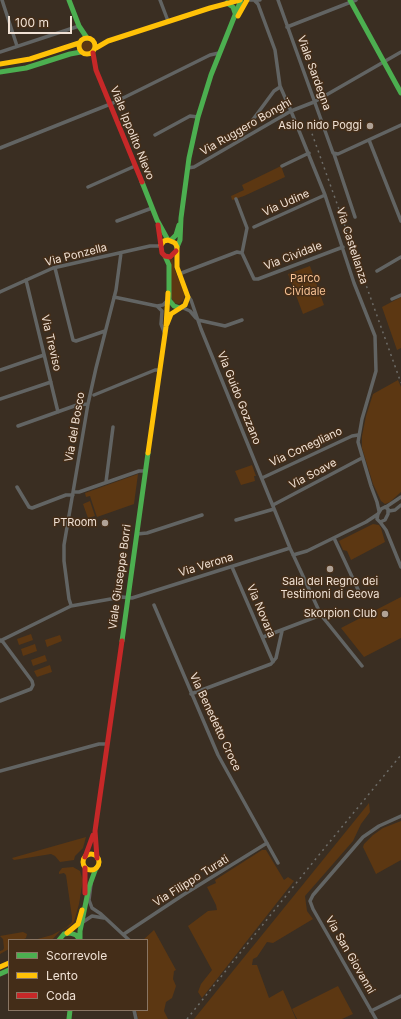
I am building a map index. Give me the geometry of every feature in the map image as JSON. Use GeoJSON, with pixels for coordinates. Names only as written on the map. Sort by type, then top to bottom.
{"type":"FeatureCollection","features":[{"type":"Feature","properties":{"kind":"main road"},"geometry":{"type":"LineString","coordinates":[[69,0],[79,26],[87,38],[94,42],[96,48]]}},
{"type":"Feature","properties":{"kind":"main road"},"geometry":{"type":"LineString","coordinates":[[166,327],[171,314],[187,303],[187,295],[176,265],[188,168],[198,117],[219,53],[236,16],[241,0]]}},
{"type":"Feature","properties":{"kind":"main road"},"geometry":{"type":"LineString","coordinates":[[0,72],[22,68],[73,53],[92,53],[96,48],[108,41],[230,2],[250,0]]}},
{"type":"Feature","properties":{"kind":"main road"},"geometry":{"type":"LineString","coordinates":[[233,23],[250,0]]}},
{"type":"Feature","properties":{"kind":"main road"},"geometry":{"type":"LineString","coordinates":[[352,1],[400,90]]}},
{"type":"Feature","properties":{"kind":"main road"},"geometry":{"type":"LineString","coordinates":[[230,2],[236,16]]}},
{"type":"Feature","properties":{"kind":"main road"},"geometry":{"type":"LineString","coordinates":[[79,26],[79,48],[84,53]]}},
{"type":"Feature","properties":{"kind":"main road"},"geometry":{"type":"LineString","coordinates":[[0,64],[27,60],[80,42],[87,38]]}},
{"type":"Feature","properties":{"kind":"main road"},"geometry":{"type":"LineString","coordinates":[[94,42],[108,41]]}},
{"type":"Feature","properties":{"kind":"main road","name":"Viale Ippolito Nievo"},"geometry":{"type":"LineString","coordinates":[[84,53],[94,65]]}},
{"type":"Feature","properties":{"kind":"main road","name":"Viale Ippolito Nievo"},"geometry":{"type":"LineString","coordinates":[[92,53],[94,65],[157,220],[170,240]]}},
{"type":"Feature","properties":{"kind":"main road"},"geometry":{"type":"LineString","coordinates":[[177,249],[172,256],[165,256],[160,251],[160,245],[164,241],[170,240],[176,235],[181,218]]}},
{"type":"Feature","properties":{"kind":"main road","name":"Viale Ippolito Nievo"},"geometry":{"type":"LineString","coordinates":[[157,220],[160,245]]}},
{"type":"Feature","properties":{"kind":"main road"},"geometry":{"type":"LineString","coordinates":[[170,240],[175,243],[177,249]]}},
{"type":"Feature","properties":{"kind":"main road","name":"Viale Giuseppe Borri"},"geometry":{"type":"LineString","coordinates":[[80,939],[80,931],[91,880],[98,863],[95,831],[166,327],[169,268],[165,256]]}},
{"type":"Feature","properties":{"kind":"main road"},"geometry":{"type":"LineString","coordinates":[[168,293],[171,304],[175,307],[180,307]]}},
{"type":"Feature","properties":{"kind":"main road","name":"Viale Giuseppe Borri"},"geometry":{"type":"LineString","coordinates":[[60,939],[77,926],[86,881],[85,868],[83,864],[95,831]]}},
{"type":"Feature","properties":{"kind":"main road"},"geometry":{"type":"LineString","coordinates":[[85,857],[90,854],[97,858]]}},
{"type":"Feature","properties":{"kind":"main road"},"geometry":{"type":"LineString","coordinates":[[85,868],[90,870],[96,868]]}},
{"type":"Feature","properties":{"kind":"main road","name":"Viale Giuseppe Borri"},"geometry":{"type":"LineString","coordinates":[[67,933],[76,935],[79,939]]}},
{"type":"Feature","properties":{"kind":"street"},"geometry":{"type":"LineString","coordinates":[[2,0],[18,46]]}},
{"type":"Feature","properties":{"kind":"street"},"geometry":{"type":"LineString","coordinates":[[160,0],[168,22]]}},
{"type":"Feature","properties":{"kind":"street"},"geometry":{"type":"LineString","coordinates":[[250,0],[260,0]]}},
{"type":"Feature","properties":{"kind":"street","name":"Via Castellanza"},"geometry":{"type":"LineString","coordinates":[[250,0],[258,4],[275,50],[280,88],[326,195],[354,282],[375,338],[376,371],[362,416],[358,435],[358,444],[372,490],[378,502],[387,509]]}},
{"type":"Feature","properties":{"kind":"street","name":"Viale Sardegna"},"geometry":{"type":"LineString","coordinates":[[278,0],[314,102],[334,153],[355,217]]}},
{"type":"Feature","properties":{"kind":"street"},"geometry":{"type":"LineString","coordinates":[[287,27],[352,1]]}},
{"type":"Feature","properties":{"kind":"street"},"geometry":{"type":"LineString","coordinates":[[0,52],[79,26]]}},
{"type":"Feature","properties":{"kind":"street","name":"Via Ruggero Bonghi"},"geometry":{"type":"LineString","coordinates":[[188,168],[196,167],[291,111],[314,102],[401,52]]}},
{"type":"Feature","properties":{"kind":"street"},"geometry":{"type":"LineString","coordinates":[[0,148],[110,104],[210,55],[219,53]]}},
{"type":"Feature","properties":{"kind":"street"},"geometry":{"type":"LineString","coordinates":[[242,139],[242,135],[249,124],[274,91],[280,88]]}},
{"type":"Feature","properties":{"kind":"street"},"geometry":{"type":"LineString","coordinates":[[155,135],[190,116],[198,117]]}},
{"type":"Feature","properties":{"kind":"street"},"geometry":{"type":"LineString","coordinates":[[334,153],[369,140],[401,125]]}},
{"type":"Feature","properties":{"kind":"street"},"geometry":{"type":"LineString","coordinates":[[369,140],[401,221]]}},
{"type":"Feature","properties":{"kind":"street"},"geometry":{"type":"LineString","coordinates":[[282,166],[309,153]]}},
{"type":"Feature","properties":{"kind":"street"},"geometry":{"type":"LineString","coordinates":[[88,187],[135,166]]}},
{"type":"Feature","properties":{"kind":"street","name":"Via Udine"},"geometry":{"type":"LineString","coordinates":[[254,227],[326,195]]}},
{"type":"Feature","properties":{"kind":"street"},"geometry":{"type":"LineString","coordinates":[[179,274],[237,252],[242,253],[247,228],[236,199]]}},
{"type":"Feature","properties":{"kind":"street"},"geometry":{"type":"LineString","coordinates":[[117,221],[152,208]]}},
{"type":"Feature","properties":{"kind":"street","name":"Via Ponzella"},"geometry":{"type":"LineString","coordinates":[[0,292],[55,268],[160,245]]}},
{"type":"Feature","properties":{"kind":"street","name":"Via Cividale"},"geometry":{"type":"LineString","coordinates":[[242,253],[252,277],[257,279],[343,247]]}},
{"type":"Feature","properties":{"kind":"street","name":"Via del Bosco"},"geometry":{"type":"LineString","coordinates":[[71,606],[68,596],[64,550],[88,404],[114,297],[121,253]]}},
{"type":"Feature","properties":{"kind":"street"},"geometry":{"type":"LineString","coordinates":[[376,271],[401,257]]}},
{"type":"Feature","properties":{"kind":"street"},"geometry":{"type":"LineString","coordinates":[[55,268],[73,340],[76,341],[105,331]]}},
{"type":"Feature","properties":{"kind":"street","name":"Via Treviso"},"geometry":{"type":"LineString","coordinates":[[26,280],[58,412]]}},
{"type":"Feature","properties":{"kind":"street"},"geometry":{"type":"LineString","coordinates":[[392,299],[401,294]]}},
{"type":"Feature","properties":{"kind":"street","name":"Via Guido Gozzano"},"geometry":{"type":"LineString","coordinates":[[187,295],[191,300],[290,548],[321,615],[362,666]]}},
{"type":"Feature","properties":{"kind":"street"},"geometry":{"type":"LineString","coordinates":[[114,297],[157,306],[163,305],[167,301]]}},
{"type":"Feature","properties":{"kind":"street"},"geometry":{"type":"LineString","coordinates":[[157,306],[162,311],[161,324],[165,334]]}},
{"type":"Feature","properties":{"kind":"street"},"geometry":{"type":"LineString","coordinates":[[180,307],[190,311],[198,320],[225,326],[242,320]]}},
{"type":"Feature","properties":{"kind":"street"},"geometry":{"type":"LineString","coordinates":[[0,370],[44,355]]}},
{"type":"Feature","properties":{"kind":"street"},"geometry":{"type":"LineString","coordinates":[[94,395],[155,370],[160,370]]}},
{"type":"Feature","properties":{"kind":"street"},"geometry":{"type":"LineString","coordinates":[[0,399],[51,382]]}},
{"type":"Feature","properties":{"kind":"street"},"geometry":{"type":"LineString","coordinates":[[18,426],[78,404],[88,404]]}},
{"type":"Feature","properties":{"kind":"street"},"geometry":{"type":"LineString","coordinates":[[106,482],[113,428]]}},
{"type":"Feature","properties":{"kind":"street","name":"Via Conegliano"},"geometry":{"type":"LineString","coordinates":[[262,478],[352,436],[358,435]]}},
{"type":"Feature","properties":{"kind":"street","name":"Via Soave"},"geometry":{"type":"LineString","coordinates":[[273,507],[362,458]]}},
{"type":"Feature","properties":{"kind":"street"},"geometry":{"type":"LineString","coordinates":[[17,487],[29,507],[32,508],[138,471],[145,471]]}},
{"type":"Feature","properties":{"kind":"street"},"geometry":{"type":"LineString","coordinates":[[293,555],[307,551],[366,522],[378,513],[387,509],[401,497]]}},
{"type":"Feature","properties":{"kind":"street","name":"Via Castellanza"},"geometry":{"type":"LineString","coordinates":[[378,502],[379,521]]}},
{"type":"Feature","properties":{"kind":"street"},"geometry":{"type":"LineString","coordinates":[[387,509],[395,510],[401,505]]}},
{"type":"Feature","properties":{"kind":"street"},"geometry":{"type":"LineString","coordinates":[[236,520],[273,507]]}},
{"type":"Feature","properties":{"kind":"street"},"geometry":{"type":"LineString","coordinates":[[387,509],[385,520],[386,530],[400,566]]}},
{"type":"Feature","properties":{"kind":"street"},"geometry":{"type":"LineString","coordinates":[[137,534],[147,533],[202,516]]}},
{"type":"Feature","properties":{"kind":"street"},"geometry":{"type":"LineString","coordinates":[[366,522],[385,520]]}},
{"type":"Feature","properties":{"kind":"street"},"geometry":{"type":"LineString","coordinates":[[379,521],[386,530]]}},
{"type":"Feature","properties":{"kind":"street"},"geometry":{"type":"LineString","coordinates":[[334,538],[361,596]]}},
{"type":"Feature","properties":{"kind":"street","name":"Via Verona"},"geometry":{"type":"LineString","coordinates":[[128,598],[136,597],[290,548]]}},
{"type":"Feature","properties":{"kind":"street","name":"Via Novara"},"geometry":{"type":"LineString","coordinates":[[232,567],[273,662]]}},
{"type":"Feature","properties":{"kind":"street"},"geometry":{"type":"LineString","coordinates":[[0,701],[31,689],[33,686],[3,642],[0,640],[71,606],[122,597],[128,598]]}},
{"type":"Feature","properties":{"kind":"street","name":"Via Benedetto Croce"},"geometry":{"type":"LineString","coordinates":[[154,605],[191,694],[219,756],[278,863]]}},
{"type":"Feature","properties":{"kind":"street"},"geometry":{"type":"LineString","coordinates":[[263,637],[321,615]]}},
{"type":"Feature","properties":{"kind":"street","name":"Via Novara"},"geometry":{"type":"LineString","coordinates":[[273,662],[276,657],[282,631]]}},
{"type":"Feature","properties":{"kind":"street"},"geometry":{"type":"LineString","coordinates":[[191,694],[273,662]]}},
{"type":"Feature","properties":{"kind":"street"},"geometry":{"type":"LineString","coordinates":[[0,771],[99,744],[107,744]]}},
{"type":"Feature","properties":{"kind":"street","name":"Via San Giovanni"},"geometry":{"type":"LineString","coordinates":[[376,1019],[312,908],[311,899],[355,844],[371,830],[401,816]]}},
{"type":"Feature","properties":{"kind":"street","name":"Via Filippo Turati"},"geometry":{"type":"LineString","coordinates":[[124,934],[183,895],[267,844]]}},
{"type":"Feature","properties":{"kind":"street"},"geometry":{"type":"LineString","coordinates":[[91,880],[92,887],[90,900],[94,910],[128,939]]}},
{"type":"Feature","properties":{"kind":"street"},"geometry":{"type":"LineString","coordinates":[[83,922],[87,918],[94,916],[105,918]]}},
{"type":"Feature","properties":{"kind":"street"},"geometry":{"type":"LineString","coordinates":[[371,1011],[401,996]]}},
{"type":"Feature","properties":{"kind":"green space"},"geometry":{"type":"Polygon","coordinates":[[[85,41],[89,41],[93,47],[89,53],[85,53],[81,49],[81,45],[85,41]]]}},
{"type":"Feature","properties":{"kind":"green space"},"geometry":{"type":"Polygon","coordinates":[[[281,166],[285,177],[232,200],[231,196],[244,190],[242,185],[281,166]]]}},
{"type":"Feature","properties":{"kind":"green space"},"geometry":{"type":"Polygon","coordinates":[[[173,259],[174,268],[185,295],[183,301],[179,304],[174,303],[171,297],[170,260],[173,259]]]}},
{"type":"Feature","properties":{"kind":"green space","name":"Parco Cividale"},"geometry":{"type":"Polygon","coordinates":[[[310,266],[324,305],[303,314],[288,274],[310,266]]]}},
{"type":"Feature","properties":{"kind":"green space"},"geometry":{"type":"Polygon","coordinates":[[[401,297],[401,348],[397,350],[382,307],[401,297]]]}},
{"type":"Feature","properties":{"kind":"green space"},"geometry":{"type":"Polygon","coordinates":[[[398,380],[401,387],[401,492],[390,502],[385,504],[381,501],[373,484],[362,448],[362,436],[373,394],[398,380]]]}},
{"type":"Feature","properties":{"kind":"green space"},"geometry":{"type":"Polygon","coordinates":[[[252,465],[256,476],[254,476],[255,481],[241,485],[235,471],[252,465]]]}},
{"type":"Feature","properties":{"kind":"green space"},"geometry":{"type":"Polygon","coordinates":[[[138,474],[134,504],[97,517],[90,496],[86,497],[85,493],[138,474]]]}},
{"type":"Feature","properties":{"kind":"green space"},"geometry":{"type":"Polygon","coordinates":[[[90,501],[95,516],[88,518],[83,504],[90,501]]]}},
{"type":"Feature","properties":{"kind":"green space"},"geometry":{"type":"Polygon","coordinates":[[[373,524],[379,525],[381,528],[385,542],[351,560],[347,551],[343,550],[339,541],[373,524]]]}},
{"type":"Feature","properties":{"kind":"green space","name":"Skorpion Club"},"geometry":{"type":"Polygon","coordinates":[[[401,597],[401,638],[364,657],[341,628],[401,597]]]}},
{"type":"Feature","properties":{"kind":"green space"},"geometry":{"type":"Polygon","coordinates":[[[31,634],[33,640],[19,645],[17,639],[31,634]]]}},
{"type":"Feature","properties":{"kind":"green space"},"geometry":{"type":"Polygon","coordinates":[[[60,635],[62,641],[47,647],[45,640],[60,635]]]}},
{"type":"Feature","properties":{"kind":"green space"},"geometry":{"type":"Polygon","coordinates":[[[35,644],[37,651],[23,656],[21,649],[35,644]]]}},
{"type":"Feature","properties":{"kind":"green space"},"geometry":{"type":"Polygon","coordinates":[[[45,655],[47,661],[33,666],[31,660],[45,655]]]}},
{"type":"Feature","properties":{"kind":"green space"},"geometry":{"type":"Polygon","coordinates":[[[50,665],[52,672],[37,677],[34,671],[50,665]]]}},
{"type":"Feature","properties":{"kind":"green space"},"geometry":{"type":"Polygon","coordinates":[[[369,803],[370,812],[361,824],[353,841],[305,896],[307,911],[313,919],[273,943],[267,942],[257,957],[253,959],[252,965],[257,965],[269,998],[283,990],[296,1019],[194,1019],[369,803]]]}},
{"type":"Feature","properties":{"kind":"green space"},"geometry":{"type":"Polygon","coordinates":[[[401,821],[401,860],[376,874],[363,847],[364,844],[383,828],[401,821]]]}},
{"type":"Feature","properties":{"kind":"green space"},"geometry":{"type":"Polygon","coordinates":[[[86,837],[83,848],[75,856],[74,860],[60,862],[51,854],[14,860],[12,858],[86,837]]]}},
{"type":"Feature","properties":{"kind":"green space"},"geometry":{"type":"Polygon","coordinates":[[[262,850],[266,850],[284,880],[288,877],[294,881],[202,998],[198,992],[201,984],[212,970],[188,926],[208,911],[217,910],[207,887],[216,883],[215,880],[262,850]]]}},
{"type":"Feature","properties":{"kind":"green space"},"geometry":{"type":"Polygon","coordinates":[[[73,867],[80,871],[83,880],[74,922],[70,926],[60,931],[53,939],[38,939],[52,935],[67,927],[72,922],[66,875],[64,873],[59,874],[62,868],[73,867]]]}},
{"type":"Feature","properties":{"kind":"green space"},"geometry":{"type":"Polygon","coordinates":[[[154,930],[176,970],[174,971],[173,979],[176,986],[172,998],[166,1002],[164,1011],[168,1019],[138,1019],[136,1011],[148,1011],[148,939],[144,939],[154,930]]]}},
{"type":"Feature","properties":{"kind":"green space"},"geometry":{"type":"Polygon","coordinates":[[[23,932],[27,934],[26,938],[24,939],[8,939],[8,950],[0,954],[0,951],[4,948],[3,939],[0,936],[23,932]]]}},
{"type":"Feature","properties":{"kind":"green space"},"geometry":{"type":"Polygon","coordinates":[[[338,986],[353,1014],[342,1019],[297,1019],[292,1009],[338,986]]]}},
{"type":"Feature","properties":{"kind":"railway"},"geometry":{"type":"LineString","coordinates":[[310,128],[401,383]]}},
{"type":"Feature","properties":{"kind":"railway"},"geometry":{"type":"LineString","coordinates":[[187,1019],[401,755]]}},
{"type":"Feature","properties":{"kind":"traffic: fast"},"geometry":{"type":"LineString","coordinates":[[69,0],[79,26],[87,38]]}},
{"type":"Feature","properties":{"kind":"traffic: fast"},"geometry":{"type":"LineString","coordinates":[[177,247],[180,240],[181,218],[189,158],[198,117],[211,75],[241,0]]}},
{"type":"Feature","properties":{"kind":"traffic: fast"},"geometry":{"type":"LineString","coordinates":[[350,0],[401,93]]}},
{"type":"Feature","properties":{"kind":"traffic: fast"},"geometry":{"type":"LineString","coordinates":[[227,3],[233,7],[236,16]]}},
{"type":"Feature","properties":{"kind":"traffic: fast"},"geometry":{"type":"LineString","coordinates":[[0,72],[26,68],[81,52]]}},
{"type":"Feature","properties":{"kind":"traffic: fast"},"geometry":{"type":"LineString","coordinates":[[142,182],[157,220],[168,240]]}},
{"type":"Feature","properties":{"kind":"traffic: fast"},"geometry":{"type":"LineString","coordinates":[[171,240],[176,235],[179,225]]}},
{"type":"Feature","properties":{"kind":"traffic: fast"},"geometry":{"type":"LineString","coordinates":[[165,256],[169,265],[169,300],[174,306],[180,308]]}},
{"type":"Feature","properties":{"kind":"traffic: fast"},"geometry":{"type":"LineString","coordinates":[[122,641],[148,453]]}},
{"type":"Feature","properties":{"kind":"traffic: fast"},"geometry":{"type":"LineString","coordinates":[[80,939],[80,931],[89,887],[96,868]]}},
{"type":"Feature","properties":{"kind":"traffic: fast"},"geometry":{"type":"LineString","coordinates":[[60,939],[64,934],[70,933],[76,935],[79,939]]}},
{"type":"Feature","properties":{"kind":"traffic: fast"},"geometry":{"type":"LineString","coordinates":[[0,974],[8,970]]}},
{"type":"Feature","properties":{"kind":"traffic: fast"},"geometry":{"type":"LineString","coordinates":[[69,1019],[70,1011]]}},
{"type":"Feature","properties":{"kind":"traffic: slow"},"geometry":{"type":"LineString","coordinates":[[96,48],[108,41],[210,8],[240,0]]}},
{"type":"Feature","properties":{"kind":"traffic: slow"},"geometry":{"type":"LineString","coordinates":[[238,16],[247,0]]}},
{"type":"Feature","properties":{"kind":"traffic: slow"},"geometry":{"type":"LineString","coordinates":[[84,38],[90,38],[95,43],[95,46],[93,52],[90,54],[84,54],[79,49],[79,43],[84,38]]}},
{"type":"Feature","properties":{"kind":"traffic: slow"},"geometry":{"type":"LineString","coordinates":[[0,64],[30,59],[79,43]]}},
{"type":"Feature","properties":{"kind":"traffic: slow"},"geometry":{"type":"LineString","coordinates":[[161,245],[164,241],[168,240],[175,243],[177,247],[177,267],[188,297],[185,305],[171,314],[167,324]]}},
{"type":"Feature","properties":{"kind":"traffic: slow"},"geometry":{"type":"LineString","coordinates":[[148,453],[166,327],[168,293]]}},
{"type":"Feature","properties":{"kind":"traffic: slow"},"geometry":{"type":"LineString","coordinates":[[91,854],[97,856],[99,862],[97,868],[91,870],[85,868],[83,862],[85,856],[91,854]]}},
{"type":"Feature","properties":{"kind":"traffic: slow"},"geometry":{"type":"LineString","coordinates":[[67,933],[78,924],[82,910]]}},
{"type":"Feature","properties":{"kind":"traffic: slow"},"geometry":{"type":"LineString","coordinates":[[0,967],[8,963]]}},
{"type":"Feature","properties":{"kind":"traffic: jam"},"geometry":{"type":"LineString","coordinates":[[93,53],[96,70],[142,182]]}},
{"type":"Feature","properties":{"kind":"traffic: jam"},"geometry":{"type":"LineString","coordinates":[[158,225],[162,253],[165,256],[170,257],[176,251]]}},
{"type":"Feature","properties":{"kind":"traffic: jam"},"geometry":{"type":"LineString","coordinates":[[97,858],[95,831],[122,641]]}},
{"type":"Feature","properties":{"kind":"traffic: jam"},"geometry":{"type":"LineString","coordinates":[[85,857],[93,835]]}},
{"type":"Feature","properties":{"kind":"traffic: jam"},"geometry":{"type":"LineString","coordinates":[[85,868],[85,893]]}},
{"type":"Feature","properties":{"kind":"place","name":"Asilo nido Poggi"},"geometry":{"type":"Point","coordinates":[370,126]}},
{"type":"Feature","properties":{"kind":"place","name":"PTRoom"},"geometry":{"type":"Point","coordinates":[105,523]}},
{"type":"Feature","properties":{"kind":"place","name":"Sala del Regno dei Testimoni di Geova"},"geometry":{"type":"Point","coordinates":[330,569]}},
{"type":"Feature","properties":{"kind":"place","name":"Skorpion Club"},"geometry":{"type":"Point","coordinates":[385,614]}}]}
